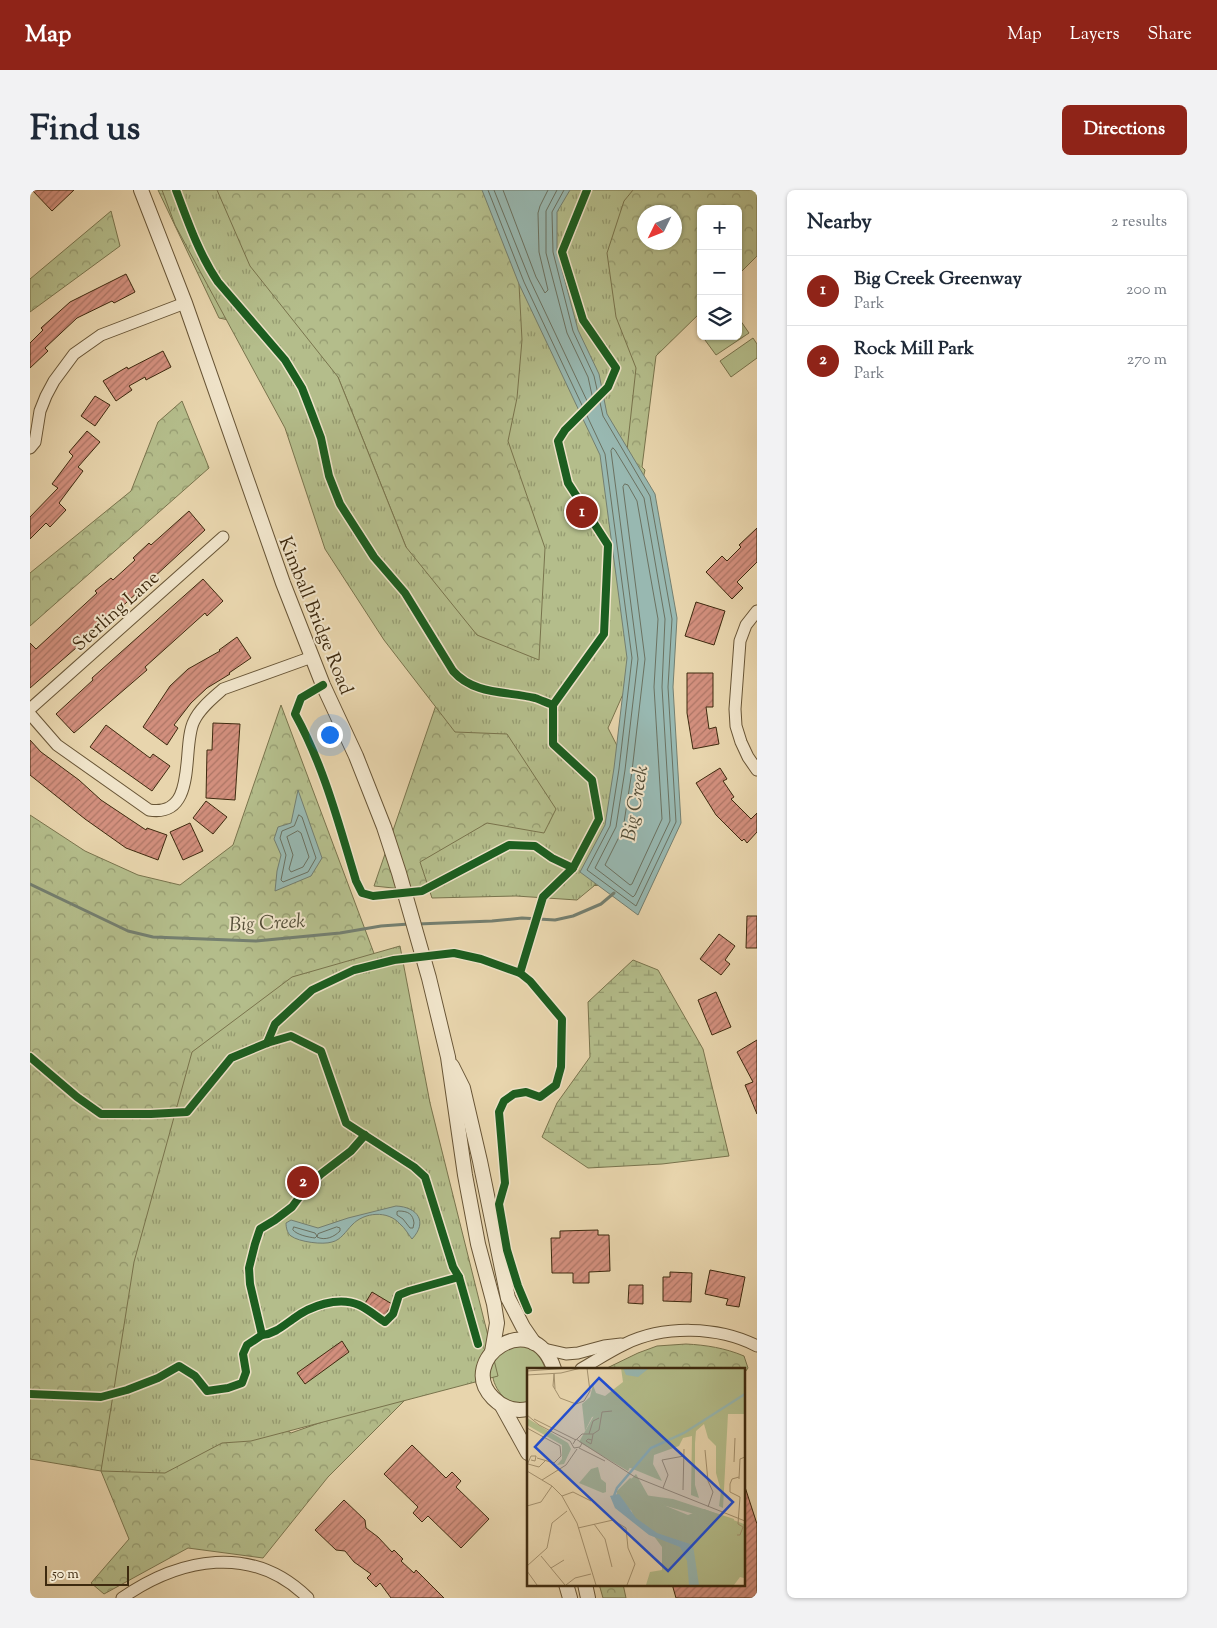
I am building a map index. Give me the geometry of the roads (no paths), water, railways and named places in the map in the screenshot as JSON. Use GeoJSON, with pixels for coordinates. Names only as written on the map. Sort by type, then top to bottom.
{"type":"FeatureCollection","features":[{"type":"Feature","properties":{"kind":"street","name":"Kimball Bridge Road"},"geometry":{"type":"LineString","coordinates":[[141,190],[185,303],[282,583],[323,685],[356,756],[384,827],[399,873],[429,978],[448,1057],[464,1168],[478,1244],[494,1304],[497,1324],[492,1352],[486,1362],[484,1373],[485,1385],[490,1395],[502,1406]]}},
{"type":"Feature","properties":{"kind":"street"},"geometry":{"type":"LineString","coordinates":[[30,448],[35,442],[40,411],[46,396],[54,380],[74,354],[102,335],[185,303]]}},
{"type":"Feature","properties":{"kind":"street","name":"Sterling Lane"},"geometry":{"type":"LineString","coordinates":[[30,709],[223,538]]}},
{"type":"Feature","properties":{"kind":"street"},"geometry":{"type":"LineString","coordinates":[[757,611],[746,625],[740,641],[735,709],[736,726],[741,742],[757,770]]}},
{"type":"Feature","properties":{"kind":"street"},"geometry":{"type":"LineString","coordinates":[[30,714],[57,745],[149,810],[158,811],[171,806],[178,800],[182,792],[186,781],[191,730],[194,720],[213,698],[223,689],[312,656]]}},
{"type":"Feature","properties":{"kind":"street","name":"Kimball Bridge Road"},"geometry":{"type":"LineString","coordinates":[[448,1057],[463,1088],[508,1298],[523,1327],[551,1359],[554,1368]]}},
{"type":"Feature","properties":{"kind":"street"},"geometry":{"type":"LineString","coordinates":[[583,1368],[625,1344],[646,1336],[663,1333],[697,1331],[746,1340],[757,1346]]}},
{"type":"Feature","properties":{"kind":"street"},"geometry":{"type":"LineString","coordinates":[[492,1352],[501,1344],[512,1340],[523,1340],[566,1354],[604,1346],[625,1344]]}},
{"type":"Feature","properties":{"kind":"street"},"geometry":{"type":"LineString","coordinates":[[502,1406],[515,1410],[527,1409]]}},
{"type":"Feature","properties":{"kind":"street"},"geometry":{"type":"LineString","coordinates":[[502,1406],[527,1451]]}},
{"type":"Feature","properties":{"kind":"street"},"geometry":{"type":"LineString","coordinates":[[122,1598],[153,1578],[169,1572],[205,1562],[224,1561],[244,1563],[270,1572],[285,1580],[308,1598]]}},
{"type":"Feature","properties":{"kind":"water"},"geometry":{"type":"Polygon","coordinates":[[[482,190],[570,190],[557,212],[557,251],[578,330],[599,374],[607,414],[655,494],[677,618],[673,687],[681,823],[638,915],[580,872],[605,825],[627,658],[600,455],[519,284],[482,190]]]}},
{"type":"Feature","properties":{"kind":"water"},"geometry":{"type":"Polygon","coordinates":[[[298,790],[322,858],[311,876],[275,891],[281,855],[274,839],[278,827],[291,823],[298,790]]]}},
{"type":"Feature","properties":{"kind":"water"},"geometry":{"type":"Polygon","coordinates":[[[396,1206],[410,1209],[418,1216],[420,1221],[419,1227],[412,1239],[395,1219],[376,1214],[363,1217],[338,1239],[328,1243],[311,1242],[295,1238],[289,1233],[286,1223],[291,1220],[318,1228],[396,1206]]]}},
{"type":"Feature","properties":{"kind":"waterway","name":"Big Creek"},"geometry":{"type":"LineString","coordinates":[[30,884],[128,931],[153,937],[256,941],[409,924]]}},
{"type":"Feature","properties":{"kind":"waterway","name":"Big Creek"},"geometry":{"type":"LineString","coordinates":[[418,924],[522,918],[555,920],[573,916],[601,904],[614,893]]}},
{"type":"Feature","properties":{"kind":"place","name":"Big Creek Greenway"},"geometry":{"type":"Point","coordinates":[582,512]}},
{"type":"Feature","properties":{"kind":"place","name":"Rock Mill Park"},"geometry":{"type":"Point","coordinates":[303,1182]}}]}
